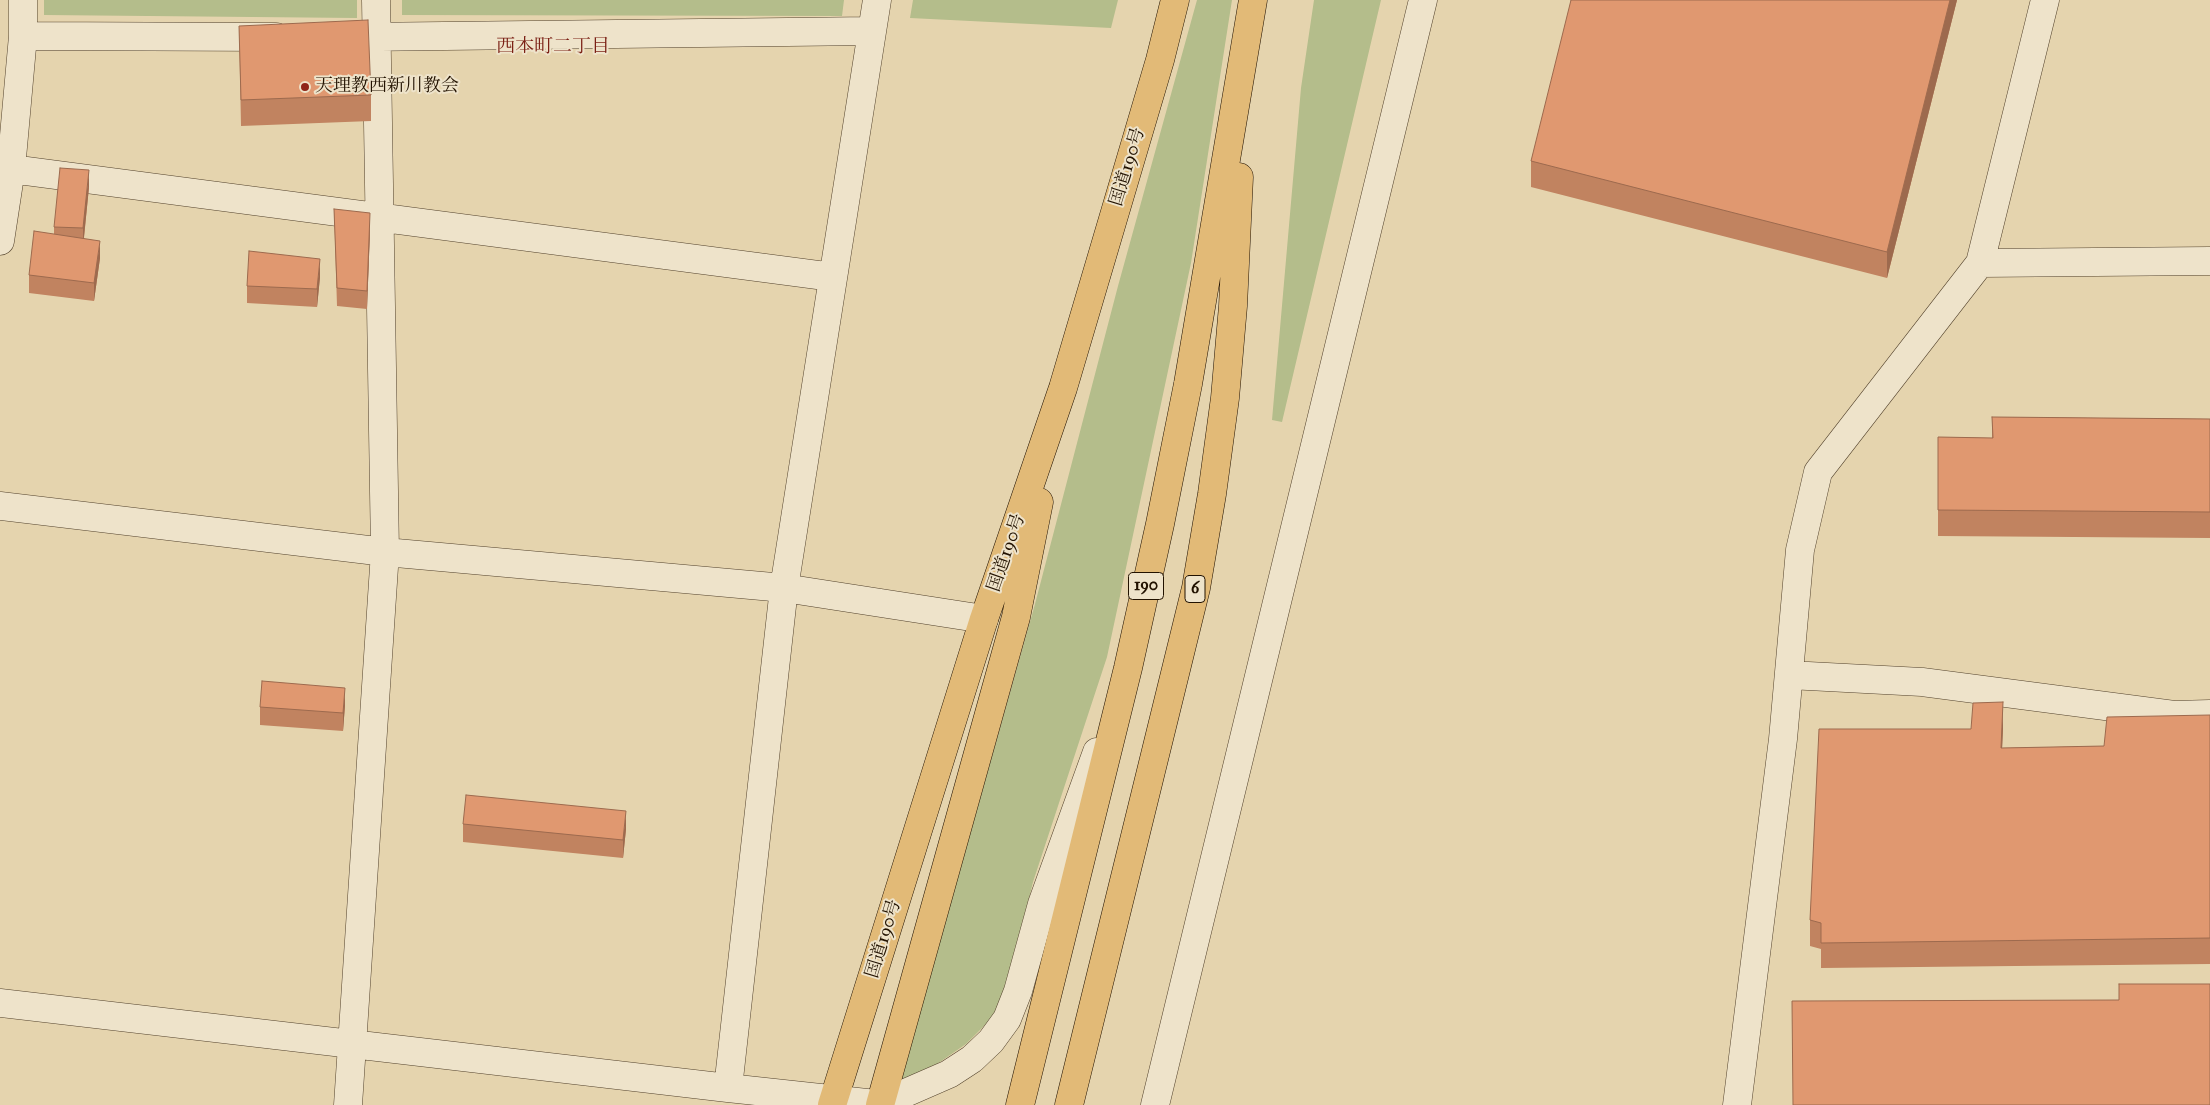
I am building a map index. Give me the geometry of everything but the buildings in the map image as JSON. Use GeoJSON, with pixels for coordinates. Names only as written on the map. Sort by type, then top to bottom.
{"type":"FeatureCollection","features":[{"type":"Feature","properties":{"kind":"highway","name":"国道190号"},"geometry":{"type":"LineString","coordinates":[[832,1102],[984,619],[1063,388],[1160,60],[1175,0]]}},
{"type":"Feature","properties":{"kind":"highway","name":"190"},"geometry":{"type":"LineString","coordinates":[[1020,1105],[1128,668],[1160,524],[1186,393],[1253,0]]}},
{"type":"Feature","properties":{"kind":"highway","name":"6"},"geometry":{"type":"LineString","coordinates":[[1069,1105],[1196,588],[1212,494],[1225,398],[1233,306],[1244,61]]}},
{"type":"Feature","properties":{"kind":"highway"},"geometry":{"type":"LineString","coordinates":[[880,1105],[1016,616],[1063,388]]}},
{"type":"Feature","properties":{"kind":"street"},"geometry":{"type":"LineString","coordinates":[[0,241],[11,169],[24,36],[23,0]]}},
{"type":"Feature","properties":{"kind":"street"},"geometry":{"type":"LineString","coordinates":[[348,1105],[385,552],[376,0]]}},
{"type":"Feature","properties":{"kind":"street"},"geometry":{"type":"LineString","coordinates":[[728,1088],[784,588],[877,0]]}},
{"type":"Feature","properties":{"kind":"street"},"geometry":{"type":"LineString","coordinates":[[1155,1105],[1423,0]]}},
{"type":"Feature","properties":{"kind":"street"},"geometry":{"type":"LineString","coordinates":[[1737,1105],[1783,739],[1800,550],[1818,472],[1980,263],[2045,0]]}},
{"type":"Feature","properties":{"kind":"street"},"geometry":{"type":"LineString","coordinates":[[338,37],[872,31]]}},
{"type":"Feature","properties":{"kind":"street"},"geometry":{"type":"LineString","coordinates":[[24,36],[298,37]]}},
{"type":"Feature","properties":{"kind":"street"},"geometry":{"type":"LineString","coordinates":[[11,169],[834,277]]}},
{"type":"Feature","properties":{"kind":"street"},"geometry":{"type":"LineString","coordinates":[[1980,263],[2210,262]]}},
{"type":"Feature","properties":{"kind":"street"},"geometry":{"type":"LineString","coordinates":[[0,506],[385,552],[784,588],[984,619]]}},
{"type":"Feature","properties":{"kind":"street"},"geometry":{"type":"LineString","coordinates":[[880,1105],[919,1089],[972,1059],[991,1041],[1007,1019],[1018,991],[1042,904],[1128,668]]}},
{"type":"Feature","properties":{"kind":"street"},"geometry":{"type":"LineString","coordinates":[[1789,675],[1922,682],[2174,715],[2210,714]]}},
{"type":"Feature","properties":{"kind":"street"},"geometry":{"type":"LineString","coordinates":[[0,1003],[728,1088],[832,1102],[885,1105]]}},
{"type":"Feature","properties":{"kind":"green space"},"geometry":{"type":"Polygon","coordinates":[[[44,0],[357,0],[357,18],[44,15],[44,0]]]}},
{"type":"Feature","properties":{"kind":"green space"},"geometry":{"type":"Polygon","coordinates":[[[402,0],[844,0],[842,16],[402,15],[402,0]]]}},
{"type":"Feature","properties":{"kind":"green space"},"geometry":{"type":"Polygon","coordinates":[[[913,0],[1118,0],[1111,28],[910,18],[913,0]]]}},
{"type":"Feature","properties":{"kind":"green space"},"geometry":{"type":"Polygon","coordinates":[[[1197,0],[1232,0],[1191,263],[1107,657],[1033,882],[1007,990],[991,1019],[966,1044],[937,1064],[900,1082],[1035,604],[1118,286],[1197,0]]]}},
{"type":"Feature","properties":{"kind":"green space"},"geometry":{"type":"Polygon","coordinates":[[[1314,0],[1381,0],[1282,422],[1272,420],[1301,88],[1314,0]]]}},
{"type":"Feature","properties":{"kind":"place","name":"天理教西新川教会"},"geometry":{"type":"Point","coordinates":[305,87]}},
{"type":"Feature","properties":{"kind":"district","name":"西本町二丁目"},"geometry":{"type":"Point","coordinates":[553,47]}}]}
